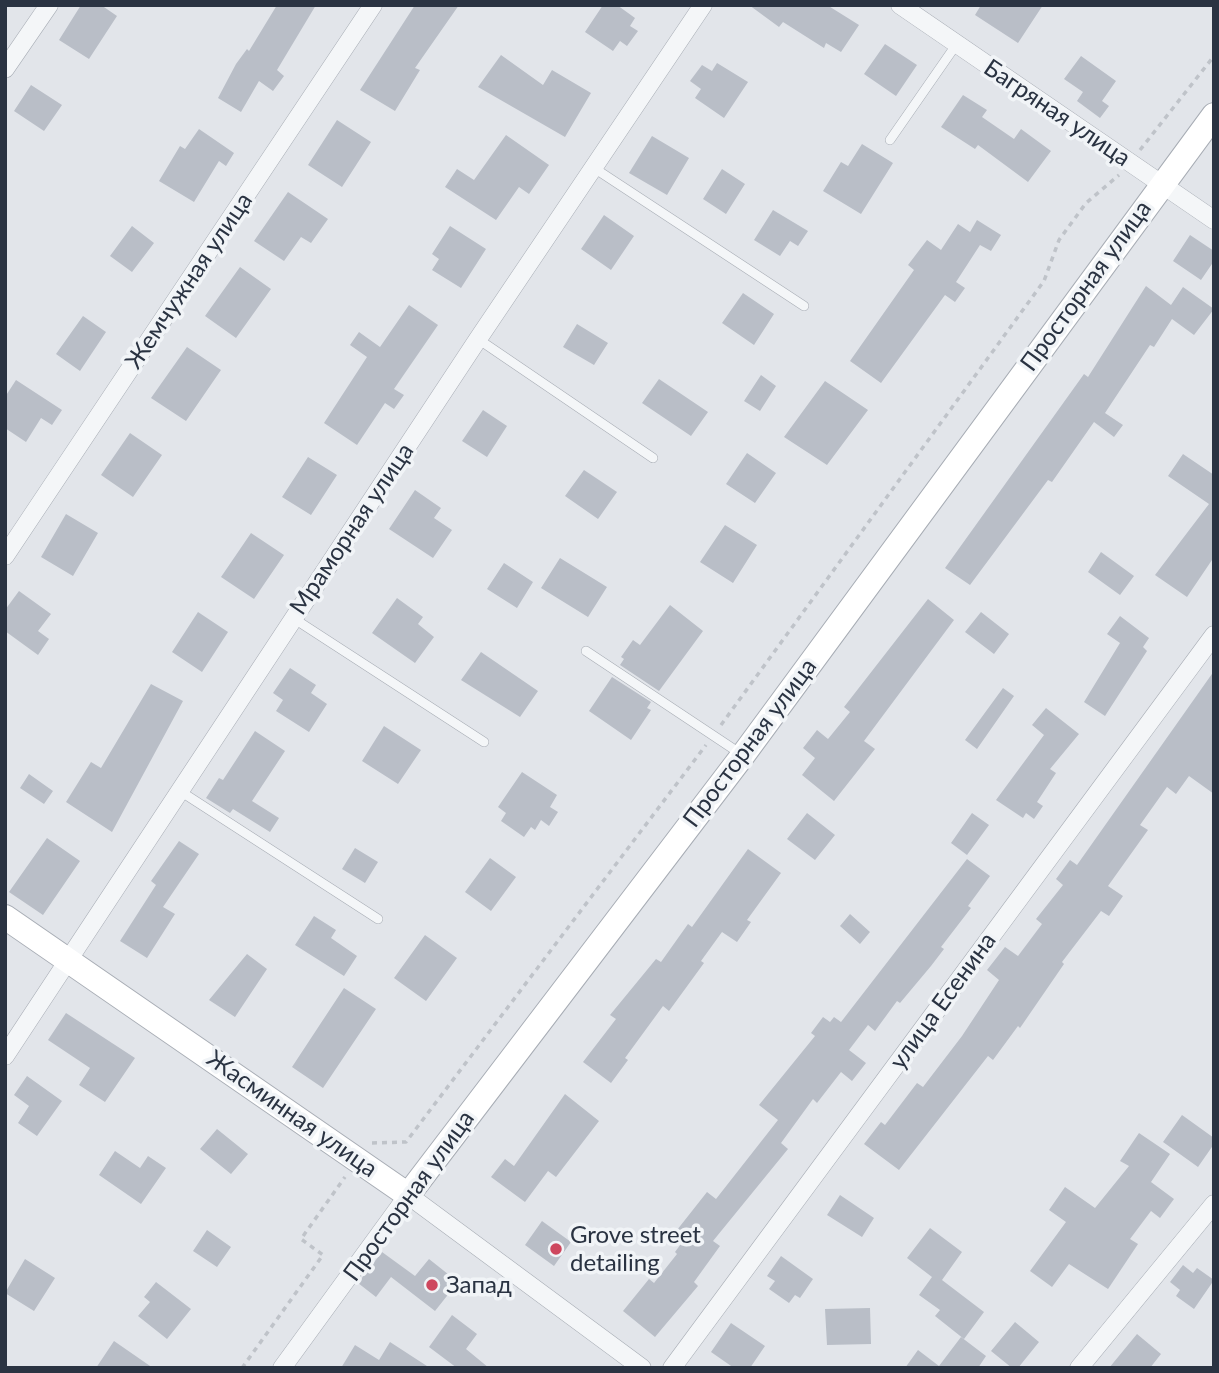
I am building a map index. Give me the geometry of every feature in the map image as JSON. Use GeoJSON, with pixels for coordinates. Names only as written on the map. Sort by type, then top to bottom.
{"type":"FeatureCollection","features":[{"type":"Feature","properties":{"kind":"street"},"geometry":{"type":"LineString","coordinates":[[5,69],[49,5]]}},
{"type":"Feature","properties":{"kind":"street","name":"Жемчужная улица"},"geometry":{"type":"LineString","coordinates":[[5,556],[373,5]]}},
{"type":"Feature","properties":{"kind":"street","name":"Мраморная улица"},"geometry":{"type":"LineString","coordinates":[[5,1056],[478,339],[703,5]]}},
{"type":"Feature","properties":{"kind":"street","name":"Багряная улица"},"geometry":{"type":"LineString","coordinates":[[900,5],[1214,220]]}},
{"type":"Feature","properties":{"kind":"street","name":"Просторная улица"},"geometry":{"type":"LineString","coordinates":[[282,1368],[408,1195],[743,754],[1214,115]]}},
{"type":"Feature","properties":{"kind":"street","name":"улица Есенина"},"geometry":{"type":"LineString","coordinates":[[672,1368],[1214,635]]}},
{"type":"Feature","properties":{"kind":"street","name":"Жасминная улица"},"geometry":{"type":"LineString","coordinates":[[5,916],[408,1195],[642,1368]]}},
{"type":"Feature","properties":{"kind":"street"},"geometry":{"type":"LineString","coordinates":[[1079,1368],[1214,1204]]}},
{"type":"Feature","properties":{"kind":"lane"},"geometry":{"type":"LineString","coordinates":[[890,140],[956,45]]}},
{"type":"Feature","properties":{"kind":"lane"},"geometry":{"type":"LineString","coordinates":[[594,168],[804,306]]}},
{"type":"Feature","properties":{"kind":"lane"},"geometry":{"type":"LineString","coordinates":[[478,339],[653,458]]}},
{"type":"Feature","properties":{"kind":"lane"},"geometry":{"type":"LineString","coordinates":[[293,618],[484,741]]}},
{"type":"Feature","properties":{"kind":"lane"},"geometry":{"type":"LineString","coordinates":[[586,651],[743,754]]}},
{"type":"Feature","properties":{"kind":"lane"},"geometry":{"type":"LineString","coordinates":[[180,791],[377,919]]}},
{"type":"Feature","properties":{"kind":"path"},"geometry":{"type":"LineString","coordinates":[[370,1143],[406,1142],[714,734],[1044,281],[1059,240],[1086,203],[1130,162],[1214,56]]}},
{"type":"Feature","properties":{"kind":"path"},"geometry":{"type":"LineString","coordinates":[[242,1368],[323,1255],[301,1239],[349,1172]]}},
{"type":"Feature","properties":{"kind":"building"},"geometry":{"type":"Polygon","coordinates":[[[81,5],[101,5],[117,16],[89,59],[59,40],[81,5]]]}},
{"type":"Feature","properties":{"kind":"building"},"geometry":{"type":"Polygon","coordinates":[[[277,5],[316,5],[277,70],[284,76],[273,91],[259,81],[241,112],[218,98],[236,64],[247,49],[249,51],[277,5]]]}},
{"type":"Feature","properties":{"kind":"building"},"geometry":{"type":"Polygon","coordinates":[[[415,5],[459,5],[415,68],[420,70],[395,111],[360,90],[415,5]]]}},
{"type":"Feature","properties":{"kind":"building"},"geometry":{"type":"Polygon","coordinates":[[[603,5],[617,5],[635,18],[630,26],[638,31],[627,46],[620,41],[613,51],[585,32],[603,5]]]}},
{"type":"Feature","properties":{"kind":"building"},"geometry":{"type":"Polygon","coordinates":[[[749,5],[827,5],[859,25],[841,52],[826,43],[824,48],[783,22],[779,27],[749,5]]]}},
{"type":"Feature","properties":{"kind":"building"},"geometry":{"type":"Polygon","coordinates":[[[981,5],[1043,5],[1018,43],[975,15],[981,5]]]}},
{"type":"Feature","properties":{"kind":"building"},"geometry":{"type":"Polygon","coordinates":[[[885,44],[917,65],[896,96],[864,74],[885,44]]]}},
{"type":"Feature","properties":{"kind":"building"},"geometry":{"type":"Polygon","coordinates":[[[501,55],[543,85],[552,70],[591,93],[565,137],[478,87],[501,55]]]}},
{"type":"Feature","properties":{"kind":"building"},"geometry":{"type":"Polygon","coordinates":[[[1081,56],[1116,81],[1102,101],[1109,106],[1100,118],[1077,101],[1083,92],[1064,79],[1081,56]]]}},
{"type":"Feature","properties":{"kind":"building"},"geometry":{"type":"Polygon","coordinates":[[[717,63],[748,82],[724,118],[695,98],[701,89],[690,81],[702,65],[712,71],[717,63]]]}},
{"type":"Feature","properties":{"kind":"building"},"geometry":{"type":"Polygon","coordinates":[[[31,85],[62,105],[44,131],[14,111],[31,85]]]}},
{"type":"Feature","properties":{"kind":"building"},"geometry":{"type":"Polygon","coordinates":[[[963,95],[987,110],[982,117],[1014,139],[1021,129],[1051,151],[1028,182],[978,145],[975,149],[941,127],[963,95]]]}},
{"type":"Feature","properties":{"kind":"building"},"geometry":{"type":"Polygon","coordinates":[[[337,120],[371,142],[342,187],[308,165],[337,120]]]}},
{"type":"Feature","properties":{"kind":"building"},"geometry":{"type":"Polygon","coordinates":[[[199,129],[234,153],[226,166],[219,161],[194,202],[159,181],[180,146],[185,149],[199,129]]]}},
{"type":"Feature","properties":{"kind":"building"},"geometry":{"type":"Polygon","coordinates":[[[506,135],[549,165],[529,194],[519,187],[496,220],[445,187],[457,169],[474,180],[506,135]]]}},
{"type":"Feature","properties":{"kind":"building"},"geometry":{"type":"Polygon","coordinates":[[[652,136],[689,158],[667,195],[629,173],[652,136]]]}},
{"type":"Feature","properties":{"kind":"building"},"geometry":{"type":"Polygon","coordinates":[[[862,144],[893,163],[861,214],[823,191],[841,162],[848,166],[862,144]]]}},
{"type":"Feature","properties":{"kind":"building"},"geometry":{"type":"Polygon","coordinates":[[[722,169],[745,184],[726,214],[703,199],[722,169]]]}},
{"type":"Feature","properties":{"kind":"building"},"geometry":{"type":"Polygon","coordinates":[[[288,192],[328,219],[311,243],[301,237],[284,261],[254,241],[288,192]]]}},
{"type":"Feature","properties":{"kind":"building"},"geometry":{"type":"Polygon","coordinates":[[[773,210],[808,231],[798,246],[790,241],[780,256],[754,240],[773,210]]]}},
{"type":"Feature","properties":{"kind":"building"},"geometry":{"type":"Polygon","coordinates":[[[604,215],[634,236],[611,270],[581,249],[604,215]]]}},
{"type":"Feature","properties":{"kind":"building"},"geometry":{"type":"Polygon","coordinates":[[[977,220],[1001,235],[991,251],[980,245],[956,282],[965,288],[955,302],[945,295],[881,383],[850,361],[914,270],[908,265],[927,240],[941,250],[958,224],[970,232],[977,220]]]}},
{"type":"Feature","properties":{"kind":"building"},"geometry":{"type":"Polygon","coordinates":[[[132,226],[154,243],[132,272],[110,256],[132,226]]]}},
{"type":"Feature","properties":{"kind":"building"},"geometry":{"type":"Polygon","coordinates":[[[450,226],[486,249],[461,288],[432,270],[439,259],[432,254],[450,226]]]}},
{"type":"Feature","properties":{"kind":"building"},"geometry":{"type":"Polygon","coordinates":[[[1190,235],[1214,251],[1214,261],[1201,280],[1173,261],[1190,235]]]}},
{"type":"Feature","properties":{"kind":"building"},"geometry":{"type":"Polygon","coordinates":[[[240,267],[271,289],[236,338],[205,316],[240,267]]]}},
{"type":"Feature","properties":{"kind":"building"},"geometry":{"type":"Polygon","coordinates":[[[1146,286],[1171,305],[1183,287],[1214,309],[1194,335],[1172,319],[1154,347],[1150,345],[1105,413],[1123,425],[1114,437],[1094,422],[1052,482],[1048,480],[970,585],[945,568],[1084,374],[1088,377],[1146,286]]]}},
{"type":"Feature","properties":{"kind":"building"},"geometry":{"type":"Polygon","coordinates":[[[743,293],[774,314],[754,345],[722,323],[743,293]]]}},
{"type":"Feature","properties":{"kind":"building"},"geometry":{"type":"Polygon","coordinates":[[[409,305],[438,325],[394,389],[404,395],[394,409],[385,403],[357,445],[324,423],[367,357],[350,345],[359,332],[380,347],[409,305]]]}},
{"type":"Feature","properties":{"kind":"building"},"geometry":{"type":"Polygon","coordinates":[[[83,316],[106,332],[80,371],[56,354],[83,316]]]}},
{"type":"Feature","properties":{"kind":"building"},"geometry":{"type":"Polygon","coordinates":[[[577,324],[608,343],[594,365],[563,347],[577,324]]]}},
{"type":"Feature","properties":{"kind":"building"},"geometry":{"type":"Polygon","coordinates":[[[187,347],[221,370],[186,421],[151,398],[187,347]]]}},
{"type":"Feature","properties":{"kind":"building"},"geometry":{"type":"Polygon","coordinates":[[[761,375],[776,386],[760,411],[744,401],[761,375]]]}},
{"type":"Feature","properties":{"kind":"building"},"geometry":{"type":"Polygon","coordinates":[[[659,379],[708,412],[691,436],[642,403],[659,379]]]}},
{"type":"Feature","properties":{"kind":"building"},"geometry":{"type":"Polygon","coordinates":[[[16,380],[62,410],[52,425],[41,418],[26,442],[5,428],[5,397],[16,380]]]}},
{"type":"Feature","properties":{"kind":"building"},"geometry":{"type":"Polygon","coordinates":[[[825,381],[868,410],[827,465],[784,437],[825,381]]]}},
{"type":"Feature","properties":{"kind":"building"},"geometry":{"type":"Polygon","coordinates":[[[483,410],[507,426],[487,457],[462,441],[483,410]]]}},
{"type":"Feature","properties":{"kind":"building"},"geometry":{"type":"Polygon","coordinates":[[[130,433],[162,455],[133,497],[101,475],[130,433]]]}},
{"type":"Feature","properties":{"kind":"building"},"geometry":{"type":"Polygon","coordinates":[[[747,453],[776,473],[755,503],[726,484],[747,453]]]}},
{"type":"Feature","properties":{"kind":"building"},"geometry":{"type":"Polygon","coordinates":[[[1183,454],[1214,475],[1214,557],[1187,597],[1155,575],[1209,504],[1168,476],[1183,454]]]}},
{"type":"Feature","properties":{"kind":"building"},"geometry":{"type":"Polygon","coordinates":[[[308,457],[337,475],[311,515],[282,497],[308,457]]]}},
{"type":"Feature","properties":{"kind":"building"},"geometry":{"type":"Polygon","coordinates":[[[584,470],[617,492],[598,519],[565,496],[584,470]]]}},
{"type":"Feature","properties":{"kind":"building"},"geometry":{"type":"Polygon","coordinates":[[[415,490],[441,508],[434,518],[452,530],[433,558],[389,529],[415,490]]]}},
{"type":"Feature","properties":{"kind":"building"},"geometry":{"type":"Polygon","coordinates":[[[66,514],[98,533],[73,576],[41,557],[66,514]]]}},
{"type":"Feature","properties":{"kind":"building"},"geometry":{"type":"Polygon","coordinates":[[[725,525],[757,545],[733,583],[700,562],[725,525]]]}},
{"type":"Feature","properties":{"kind":"building"},"geometry":{"type":"Polygon","coordinates":[[[251,533],[284,555],[254,599],[221,577],[251,533]]]}},
{"type":"Feature","properties":{"kind":"building"},"geometry":{"type":"Polygon","coordinates":[[[1101,552],[1134,576],[1120,595],[1088,572],[1101,552]]]}},
{"type":"Feature","properties":{"kind":"building"},"geometry":{"type":"Polygon","coordinates":[[[560,558],[607,587],[588,617],[541,588],[560,558]]]}},
{"type":"Feature","properties":{"kind":"building"},"geometry":{"type":"Polygon","coordinates":[[[504,563],[533,582],[517,608],[487,589],[504,563]]]}},
{"type":"Feature","properties":{"kind":"building"},"geometry":{"type":"Polygon","coordinates":[[[19,591],[51,614],[38,631],[49,639],[38,655],[5,631],[5,610],[19,591]]]}},
{"type":"Feature","properties":{"kind":"building"},"geometry":{"type":"Polygon","coordinates":[[[397,598],[423,617],[418,624],[434,637],[415,663],[372,633],[397,598]]]}},
{"type":"Feature","properties":{"kind":"building"},"geometry":{"type":"Polygon","coordinates":[[[928,599],[954,620],[864,741],[875,749],[834,801],[802,775],[815,758],[803,748],[817,730],[828,739],[850,712],[844,707],[928,599]]]}},
{"type":"Feature","properties":{"kind":"building"},"geometry":{"type":"Polygon","coordinates":[[[670,605],[703,631],[659,691],[620,665],[624,659],[621,657],[633,640],[640,645],[670,605]]]}},
{"type":"Feature","properties":{"kind":"building"},"geometry":{"type":"Polygon","coordinates":[[[198,612],[228,632],[202,672],[172,652],[198,612]]]}},
{"type":"Feature","properties":{"kind":"building"},"geometry":{"type":"Polygon","coordinates":[[[981,612],[1009,634],[994,654],[965,632],[981,612]]]}},
{"type":"Feature","properties":{"kind":"building"},"geometry":{"type":"Polygon","coordinates":[[[1120,616],[1149,638],[1143,647],[1147,651],[1105,716],[1084,702],[1120,643],[1107,634],[1120,616]]]}},
{"type":"Feature","properties":{"kind":"building"},"geometry":{"type":"Polygon","coordinates":[[[481,652],[538,691],[520,717],[461,680],[481,652]]]}},
{"type":"Feature","properties":{"kind":"building"},"geometry":{"type":"Polygon","coordinates":[[[290,668],[316,685],[311,693],[327,704],[309,732],[276,711],[283,700],[273,693],[290,668]]]}},
{"type":"Feature","properties":{"kind":"building"},"geometry":{"type":"Polygon","coordinates":[[[1214,671],[1214,794],[1189,776],[1176,794],[1167,787],[1140,825],[1148,830],[1108,886],[1123,896],[1109,916],[1101,911],[1062,962],[1064,964],[1020,1028],[1018,1026],[993,1060],[988,1056],[899,1170],[864,1144],[881,1122],[885,1125],[917,1083],[923,1087],[962,1036],[999,980],[987,970],[1005,947],[1018,956],[1042,924],[1036,919],[1063,885],[1056,879],[1070,860],[1077,865],[1214,671]]]}},
{"type":"Feature","properties":{"kind":"building"},"geometry":{"type":"Polygon","coordinates":[[[612,677],[651,702],[647,708],[651,710],[631,740],[589,711],[612,677]]]}},
{"type":"Feature","properties":{"kind":"building"},"geometry":{"type":"Polygon","coordinates":[[[151,684],[183,701],[112,832],[66,802],[91,762],[101,768],[151,684]]]}},
{"type":"Feature","properties":{"kind":"building"},"geometry":{"type":"Polygon","coordinates":[[[1003,688],[1014,696],[977,749],[965,740],[1003,688]]]}},
{"type":"Feature","properties":{"kind":"building"},"geometry":{"type":"Polygon","coordinates":[[[1046,708],[1079,734],[1050,769],[1056,773],[1037,802],[1043,806],[1034,819],[1026,813],[1023,818],[996,800],[1044,735],[1032,725],[1046,708]]]}},
{"type":"Feature","properties":{"kind":"building"},"geometry":{"type":"Polygon","coordinates":[[[384,726],[421,750],[398,784],[362,761],[384,726]]]}},
{"type":"Feature","properties":{"kind":"building"},"geometry":{"type":"Polygon","coordinates":[[[255,731],[285,751],[252,801],[279,818],[270,832],[233,809],[230,813],[206,798],[219,778],[223,780],[255,731]]]}},
{"type":"Feature","properties":{"kind":"building"},"geometry":{"type":"Polygon","coordinates":[[[522,772],[557,795],[550,807],[558,812],[549,826],[541,820],[535,830],[531,827],[524,837],[501,821],[506,813],[498,807],[522,772]]]}},
{"type":"Feature","properties":{"kind":"building"},"geometry":{"type":"Polygon","coordinates":[[[29,774],[53,791],[44,804],[20,788],[29,774]]]}},
{"type":"Feature","properties":{"kind":"building"},"geometry":{"type":"Polygon","coordinates":[[[807,813],[835,835],[815,860],[787,839],[807,813]]]}},
{"type":"Feature","properties":{"kind":"building"},"geometry":{"type":"Polygon","coordinates":[[[972,813],[989,825],[967,855],[951,843],[972,813]]]}},
{"type":"Feature","properties":{"kind":"building"},"geometry":{"type":"Polygon","coordinates":[[[47,838],[80,861],[43,915],[9,892],[47,838]]]}},
{"type":"Feature","properties":{"kind":"building"},"geometry":{"type":"Polygon","coordinates":[[[179,841],[199,854],[163,907],[175,914],[147,958],[120,941],[156,885],[151,881],[179,841]]]}},
{"type":"Feature","properties":{"kind":"building"},"geometry":{"type":"Polygon","coordinates":[[[355,848],[378,862],[365,883],[342,869],[355,848]]]}},
{"type":"Feature","properties":{"kind":"building"},"geometry":{"type":"Polygon","coordinates":[[[748,849],[781,873],[747,920],[751,922],[737,942],[722,932],[701,961],[704,963],[669,1011],[663,1006],[625,1058],[628,1060],[611,1083],[583,1062],[616,1019],[610,1015],[656,959],[661,962],[688,924],[692,927],[748,849]]]}},
{"type":"Feature","properties":{"kind":"building"},"geometry":{"type":"Polygon","coordinates":[[[490,858],[516,877],[491,911],[465,892],[490,858]]]}},
{"type":"Feature","properties":{"kind":"building"},"geometry":{"type":"Polygon","coordinates":[[[967,859],[990,876],[968,906],[971,908],[941,947],[944,949],[900,1003],[897,1001],[875,1031],[868,1025],[849,1050],[866,1063],[852,1081],[841,1072],[817,1103],[813,1099],[781,1143],[788,1149],[713,1241],[720,1246],[694,1282],[698,1286],[655,1337],[623,1311],[649,1279],[654,1283],[677,1254],[675,1252],[686,1237],[677,1230],[707,1192],[716,1199],[778,1120],[759,1105],[815,1036],[811,1033],[823,1017],[830,1022],[834,1017],[841,1022],[967,859]]]}},
{"type":"Feature","properties":{"kind":"building"},"geometry":{"type":"Polygon","coordinates":[[[850,914],[870,932],[860,944],[840,926],[850,914]]]}},
{"type":"Feature","properties":{"kind":"building"},"geometry":{"type":"Polygon","coordinates":[[[314,916],[336,930],[331,938],[357,956],[344,976],[295,945],[314,916]]]}},
{"type":"Feature","properties":{"kind":"building"},"geometry":{"type":"Polygon","coordinates":[[[425,935],[457,958],[426,1001],[394,978],[425,935]]]}},
{"type":"Feature","properties":{"kind":"building"},"geometry":{"type":"Polygon","coordinates":[[[247,954],[267,969],[235,1017],[209,1000],[247,954]]]}},
{"type":"Feature","properties":{"kind":"building"},"geometry":{"type":"Polygon","coordinates":[[[344,988],[376,1009],[323,1088],[292,1067],[344,988]]]}},
{"type":"Feature","properties":{"kind":"building"},"geometry":{"type":"Polygon","coordinates":[[[66,1013],[135,1058],[105,1102],[79,1085],[90,1068],[48,1040],[66,1013]]]}},
{"type":"Feature","properties":{"kind":"building"},"geometry":{"type":"Polygon","coordinates":[[[27,1076],[62,1101],[37,1136],[18,1123],[29,1106],[14,1095],[27,1076]]]}},
{"type":"Feature","properties":{"kind":"building"},"geometry":{"type":"Polygon","coordinates":[[[565,1094],[599,1121],[556,1177],[548,1171],[525,1202],[491,1177],[505,1159],[514,1166],[565,1094]]]}},
{"type":"Feature","properties":{"kind":"building"},"geometry":{"type":"Polygon","coordinates":[[[1182,1115],[1214,1138],[1214,1144],[1198,1167],[1163,1142],[1182,1115]]]}},
{"type":"Feature","properties":{"kind":"building"},"geometry":{"type":"Polygon","coordinates":[[[217,1129],[248,1154],[231,1174],[200,1149],[217,1129]]]}},
{"type":"Feature","properties":{"kind":"building"},"geometry":{"type":"Polygon","coordinates":[[[1139,1133],[1170,1154],[1151,1182],[1174,1199],[1160,1218],[1151,1211],[1130,1239],[1138,1244],[1108,1289],[1069,1264],[1052,1287],[1030,1271],[1066,1222],[1049,1210],[1065,1187],[1095,1208],[1129,1166],[1120,1161],[1139,1133]]]}},
{"type":"Feature","properties":{"kind":"building"},"geometry":{"type":"Polygon","coordinates":[[[115,1151],[140,1168],[148,1156],[166,1168],[141,1204],[99,1175],[115,1151]]]}},
{"type":"Feature","properties":{"kind":"building"},"geometry":{"type":"Polygon","coordinates":[[[840,1195],[874,1218],[862,1237],[827,1215],[840,1195]]]}},
{"type":"Feature","properties":{"kind":"building"},"geometry":{"type":"Polygon","coordinates":[[[542,1221],[571,1242],[554,1266],[525,1245],[542,1221]]]}},
{"type":"Feature","properties":{"kind":"building"},"geometry":{"type":"Polygon","coordinates":[[[930,1228],[962,1252],[942,1280],[984,1312],[964,1339],[935,1316],[940,1310],[919,1295],[932,1277],[907,1258],[930,1228]]]}},
{"type":"Feature","properties":{"kind":"building"},"geometry":{"type":"Polygon","coordinates":[[[207,1230],[231,1247],[217,1267],[193,1251],[207,1230]]]}},
{"type":"Feature","properties":{"kind":"building"},"geometry":{"type":"Polygon","coordinates":[[[382,1252],[415,1276],[429,1259],[458,1282],[435,1311],[391,1277],[376,1297],[358,1283],[382,1252]]]}},
{"type":"Feature","properties":{"kind":"building"},"geometry":{"type":"Polygon","coordinates":[[[781,1256],[813,1279],[800,1298],[795,1295],[789,1303],[769,1289],[775,1281],[767,1276],[781,1256]]]}},
{"type":"Feature","properties":{"kind":"building"},"geometry":{"type":"Polygon","coordinates":[[[25,1259],[55,1278],[34,1311],[5,1293],[25,1259]]]}},
{"type":"Feature","properties":{"kind":"building"},"geometry":{"type":"Polygon","coordinates":[[[1183,1265],[1193,1273],[1197,1268],[1214,1280],[1194,1309],[1176,1296],[1180,1290],[1170,1282],[1183,1265]]]}},
{"type":"Feature","properties":{"kind":"building"},"geometry":{"type":"Polygon","coordinates":[[[156,1282],[191,1309],[167,1339],[138,1316],[150,1302],[144,1297],[156,1282]]]}},
{"type":"Feature","properties":{"kind":"building"},"geometry":{"type":"Polygon","coordinates":[[[870,1308],[871,1344],[827,1345],[825,1309],[870,1308]]]}},
{"type":"Feature","properties":{"kind":"building"},"geometry":{"type":"Polygon","coordinates":[[[452,1315],[477,1334],[466,1349],[489,1368],[457,1368],[429,1347],[452,1315]]]}},
{"type":"Feature","properties":{"kind":"building"},"geometry":{"type":"Polygon","coordinates":[[[1015,1322],[1039,1342],[1018,1368],[1012,1368],[991,1351],[1015,1322]]]}},
{"type":"Feature","properties":{"kind":"building"},"geometry":{"type":"Polygon","coordinates":[[[731,1323],[765,1346],[750,1368],[734,1368],[711,1352],[731,1323]]]}},
{"type":"Feature","properties":{"kind":"building"},"geometry":{"type":"Polygon","coordinates":[[[1137,1334],[1161,1354],[1150,1368],[1109,1368],[1137,1334]]]}},
{"type":"Feature","properties":{"kind":"building"},"geometry":{"type":"Polygon","coordinates":[[[961,1337],[986,1356],[978,1368],[905,1368],[918,1350],[939,1366],[961,1337]]]}},
{"type":"Feature","properties":{"kind":"building"},"geometry":{"type":"Polygon","coordinates":[[[114,1341],[153,1368],[96,1368],[114,1341]]]}},
{"type":"Feature","properties":{"kind":"building"},"geometry":{"type":"Polygon","coordinates":[[[390,1342],[430,1368],[341,1368],[355,1345],[379,1360],[390,1342]]]}},
{"type":"Feature","properties":{"kind":"place","name":"Grove street detailing"},"geometry":{"type":"Point","coordinates":[556,1249]}},
{"type":"Feature","properties":{"kind":"place","name":"Запад"},"geometry":{"type":"Point","coordinates":[432,1285]}}]}
